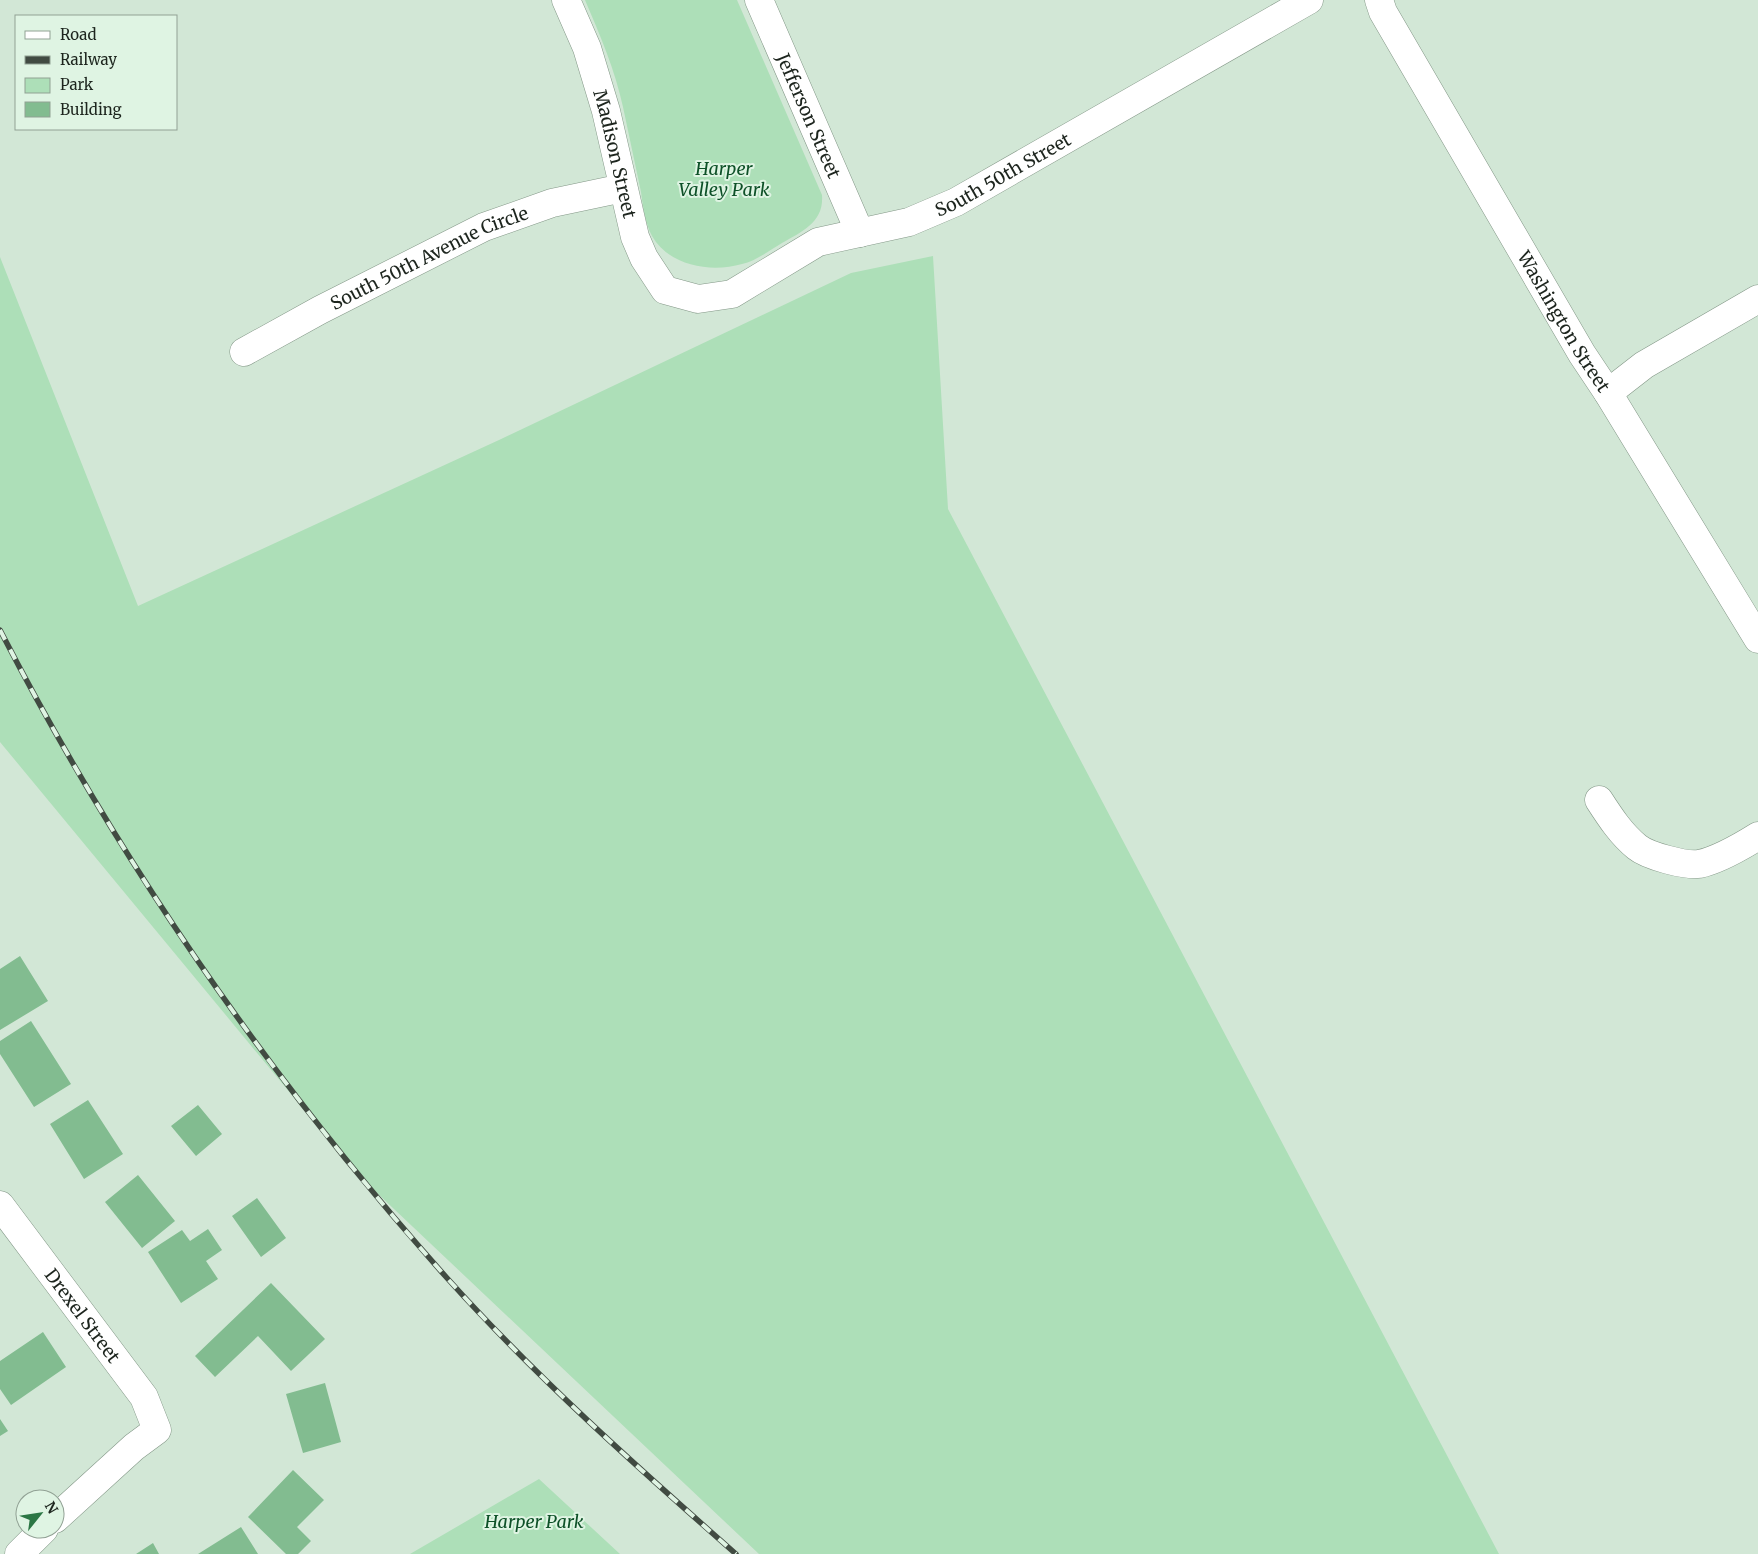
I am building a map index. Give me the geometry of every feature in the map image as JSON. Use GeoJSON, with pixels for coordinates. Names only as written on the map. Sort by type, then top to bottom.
{"type":"FeatureCollection","features":[{"type":"Feature","properties":{"kind":"street","name":"Madison Street"},"geometry":{"type":"LineString","coordinates":[[566,0],[587,48],[606,111],[635,237],[644,258],[665,290],[680,294]]}},
{"type":"Feature","properties":{"kind":"street","name":"Jefferson Street"},"geometry":{"type":"LineString","coordinates":[[758,0],[860,232]]}},
{"type":"Feature","properties":{"kind":"street","name":"South 50th Street"},"geometry":{"type":"LineString","coordinates":[[680,294],[698,299],[732,294],[818,242],[909,222],[956,202],[1309,0]]}},
{"type":"Feature","properties":{"kind":"street","name":"Washington Street"},"geometry":{"type":"LineString","coordinates":[[1379,0],[1383,12],[1582,354],[1608,392],[1758,639]]}},
{"type":"Feature","properties":{"kind":"street","name":"South 50th Avenue Circle"},"geometry":{"type":"LineString","coordinates":[[244,352],[320,310],[484,227],[552,202],[623,188]]}},
{"type":"Feature","properties":{"kind":"street"},"geometry":{"type":"LineString","coordinates":[[1608,392],[1644,365],[1758,299]]}},
{"type":"Feature","properties":{"kind":"street"},"geometry":{"type":"LineString","coordinates":[[1599,800],[1620,831],[1638,849],[1664,860],[1698,864],[1738,849],[1758,836]]}},
{"type":"Feature","properties":{"kind":"street","name":"Drexel Street"},"geometry":{"type":"LineString","coordinates":[[0,1204],[144,1397],[157,1430],[134,1447],[65,1510]]}},
{"type":"Feature","properties":{"kind":"street"},"geometry":{"type":"LineString","coordinates":[[19,1554],[34,1539]]}},
{"type":"Feature","properties":{"kind":"green space","name":"Harper Valley Park"},"geometry":{"type":"Polygon","coordinates":[[[585,0],[737,0],[822,195],[820,212],[811,225],[758,258],[730,267],[717,268],[692,265],[669,254],[659,246],[652,236],[646,220],[616,80],[602,39],[585,0]]]}},
{"type":"Feature","properties":{"kind":"green space"},"geometry":{"type":"Polygon","coordinates":[[[933,256],[948,509],[1499,1554],[759,1554],[358,1175],[0,742],[0,257],[138,606],[499,440],[851,273],[933,256]]]}},
{"type":"Feature","properties":{"kind":"green space","name":"Harper Park"},"geometry":{"type":"Polygon","coordinates":[[[539,1479],[620,1554],[410,1554],[539,1479]]]}},
{"type":"Feature","properties":{"kind":"building"},"geometry":{"type":"Polygon","coordinates":[[[20,956],[48,1001],[0,1030],[0,969],[20,956]]]}},
{"type":"Feature","properties":{"kind":"building"},"geometry":{"type":"Polygon","coordinates":[[[31,1021],[71,1084],[34,1107],[0,1054],[0,1041],[31,1021]]]}},
{"type":"Feature","properties":{"kind":"building"},"geometry":{"type":"Polygon","coordinates":[[[88,1100],[123,1154],[84,1179],[50,1124],[88,1100]]]}},
{"type":"Feature","properties":{"kind":"building"},"geometry":{"type":"Polygon","coordinates":[[[198,1105],[222,1134],[196,1156],[171,1126],[198,1105]]]}},
{"type":"Feature","properties":{"kind":"building"},"geometry":{"type":"Polygon","coordinates":[[[138,1175],[175,1221],[142,1248],[105,1202],[138,1175]]]}},
{"type":"Feature","properties":{"kind":"building"},"geometry":{"type":"Polygon","coordinates":[[[257,1198],[286,1238],[261,1257],[232,1216],[257,1198]]]}},
{"type":"Feature","properties":{"kind":"building"},"geometry":{"type":"Polygon","coordinates":[[[208,1229],[222,1250],[206,1261],[218,1279],[181,1303],[148,1252],[182,1230],[190,1241],[208,1229]]]}},
{"type":"Feature","properties":{"kind":"building"},"geometry":{"type":"Polygon","coordinates":[[[271,1283],[325,1339],[291,1371],[258,1336],[215,1377],[195,1356],[271,1283]]]}},
{"type":"Feature","properties":{"kind":"building"},"geometry":{"type":"Polygon","coordinates":[[[43,1332],[66,1367],[11,1405],[0,1389],[0,1361],[43,1332]]]}},
{"type":"Feature","properties":{"kind":"building"},"geometry":{"type":"Polygon","coordinates":[[[325,1383],[341,1442],[303,1453],[286,1394],[325,1383]]]}},
{"type":"Feature","properties":{"kind":"building"},"geometry":{"type":"Polygon","coordinates":[[[0,1419],[8,1431],[0,1436],[0,1419]]]}},
{"type":"Feature","properties":{"kind":"building"},"geometry":{"type":"Polygon","coordinates":[[[293,1470],[324,1500],[297,1527],[311,1541],[298,1554],[286,1554],[248,1517],[293,1470]]]}},
{"type":"Feature","properties":{"kind":"building"},"geometry":{"type":"Polygon","coordinates":[[[241,1527],[258,1554],[198,1554],[241,1527]]]}},
{"type":"Feature","properties":{"kind":"building"},"geometry":{"type":"Polygon","coordinates":[[[153,1543],[159,1554],[136,1554],[153,1543]]]}},
{"type":"Feature","properties":{"kind":"railway"},"geometry":{"type":"LineString","coordinates":[[0,630],[96,803],[148,886],[202,968],[320,1126],[382,1203],[481,1315],[551,1386],[736,1554]]}}]}
